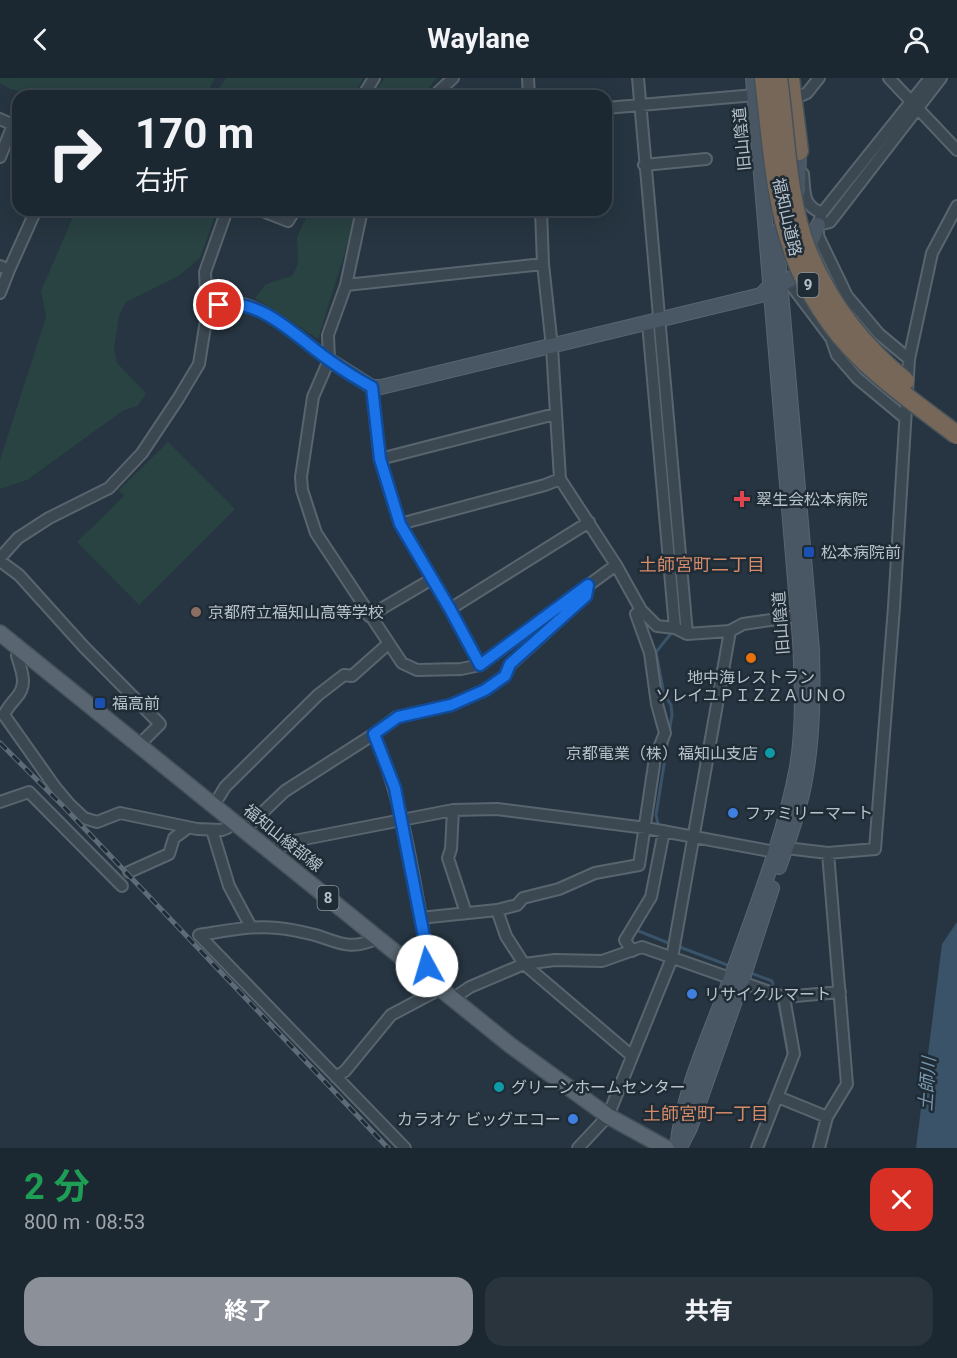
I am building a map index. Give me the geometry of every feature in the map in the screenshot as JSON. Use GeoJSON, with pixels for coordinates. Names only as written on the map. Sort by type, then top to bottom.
{"type":"FeatureCollection","features":[{"type":"Feature","properties":{"kind":"highway","name":"福知山道路"},"geometry":{"type":"LineString","coordinates":[[764,78],[783,215],[794,255],[809,287],[826,316],[859,356],[884,379],[957,435]]}},
{"type":"Feature","properties":{"kind":"highway","name":"福知山道路"},"geometry":{"type":"LineString","coordinates":[[778,78],[796,210],[807,249],[837,309],[855,332],[894,372],[957,423]]}},
{"type":"Feature","properties":{"kind":"highway"},"geometry":{"type":"LineString","coordinates":[[790,78],[799,151]]}},
{"type":"Feature","properties":{"kind":"main road","name":"福知山綾部線"},"geometry":{"type":"LineString","coordinates":[[0,633],[510,1045],[608,1116],[666,1148]]}},
{"type":"Feature","properties":{"kind":"street"},"geometry":{"type":"LineString","coordinates":[[440,90],[453,78]]}},
{"type":"Feature","properties":{"kind":"street"},"geometry":{"type":"LineString","coordinates":[[638,78],[675,628]]}},
{"type":"Feature","properties":{"kind":"street","name":"旧山陰道"},"geometry":{"type":"LineString","coordinates":[[753,78],[780,283],[802,703],[797,766],[781,850]]}},
{"type":"Feature","properties":{"kind":"street"},"geometry":{"type":"LineString","coordinates":[[793,99],[807,93],[819,78]]}},
{"type":"Feature","properties":{"kind":"street"},"geometry":{"type":"LineString","coordinates":[[889,78],[957,150]]}},
{"type":"Feature","properties":{"kind":"street"},"geometry":{"type":"LineString","coordinates":[[915,105],[930,78]]}},
{"type":"Feature","properties":{"kind":"street"},"geometry":{"type":"LineString","coordinates":[[207,314],[219,305],[230,303],[247,306],[267,314],[329,360],[372,387],[381,387],[761,295],[798,273],[823,220],[915,105],[941,78]]}},
{"type":"Feature","properties":{"kind":"street"},"geometry":{"type":"LineString","coordinates":[[612,107],[755,95]]}},
{"type":"Feature","properties":{"kind":"street"},"geometry":{"type":"LineString","coordinates":[[0,157],[12,128]]}},
{"type":"Feature","properties":{"kind":"street"},"geometry":{"type":"LineString","coordinates":[[6,143],[12,146]]}},
{"type":"Feature","properties":{"kind":"street"},"geometry":{"type":"LineString","coordinates":[[799,151],[807,203],[823,220]]}},
{"type":"Feature","properties":{"kind":"street"},"geometry":{"type":"LineString","coordinates":[[678,1148],[690,1128],[737,979],[806,775],[814,701],[811,639],[777,246],[780,230],[799,197],[797,156],[799,151]]}},
{"type":"Feature","properties":{"kind":"street"},"geometry":{"type":"LineString","coordinates":[[645,165],[706,159]]}},
{"type":"Feature","properties":{"kind":"street"},"geometry":{"type":"LineString","coordinates":[[271,851],[294,841],[402,819],[453,810],[497,809],[646,828],[781,850],[828,853],[875,849],[894,607],[909,359],[932,253],[957,206]]}},
{"type":"Feature","properties":{"kind":"street"},"geometry":{"type":"LineString","coordinates":[[0,293],[5,268],[33,216]]}},
{"type":"Feature","properties":{"kind":"street"},"geometry":{"type":"LineString","coordinates":[[139,745],[160,724],[84,647],[19,576],[0,560],[18,538],[49,518],[109,488],[142,453],[199,364],[207,314],[205,272],[225,216]]}},
{"type":"Feature","properties":{"kind":"street"},"geometry":{"type":"LineString","coordinates":[[275,216],[288,221],[291,216]]}},
{"type":"Feature","properties":{"kind":"street"},"geometry":{"type":"LineString","coordinates":[[361,216],[346,285],[328,335],[329,360],[313,397],[301,477],[302,490],[316,533],[388,644],[402,663],[417,670],[461,669],[480,665],[616,565]]}},
{"type":"Feature","properties":{"kind":"street"},"geometry":{"type":"LineString","coordinates":[[541,216],[560,479],[616,565],[641,610],[657,626],[675,628],[687,633],[730,631],[743,624],[798,616]]}},
{"type":"Feature","properties":{"kind":"street"},"geometry":{"type":"LineString","coordinates":[[823,220],[818,236],[847,296],[879,334],[909,359]]}},
{"type":"Feature","properties":{"kind":"street"},"geometry":{"type":"LineString","coordinates":[[346,285],[543,264]]}},
{"type":"Feature","properties":{"kind":"street"},"geometry":{"type":"LineString","coordinates":[[780,283],[831,338],[837,355],[857,378],[905,418]]}},
{"type":"Feature","properties":{"kind":"street"},"geometry":{"type":"LineString","coordinates":[[654,321],[687,633]]}},
{"type":"Feature","properties":{"kind":"street"},"geometry":{"type":"LineString","coordinates":[[372,387],[380,459],[400,524],[480,665]]}},
{"type":"Feature","properties":{"kind":"street"},"geometry":{"type":"LineString","coordinates":[[380,459],[555,414]]}},
{"type":"Feature","properties":{"kind":"street"},"geometry":{"type":"LineString","coordinates":[[400,524],[560,479]]}},
{"type":"Feature","properties":{"kind":"street"},"geometry":{"type":"LineString","coordinates":[[450,609],[589,522]]}},
{"type":"Feature","properties":{"kind":"street"},"geometry":{"type":"LineString","coordinates":[[369,616],[432,579]]}},
{"type":"Feature","properties":{"kind":"street"},"geometry":{"type":"LineString","coordinates":[[22,650],[17,656],[24,680],[23,688],[6,709],[4,715],[70,806],[84,818],[98,822],[120,813],[186,827],[222,830],[239,825],[285,791],[398,717],[451,705],[485,690],[505,676],[510,664],[586,596],[588,585]]}},
{"type":"Feature","properties":{"kind":"street"},"geometry":{"type":"LineString","coordinates":[[420,918],[517,906],[523,898],[559,889],[595,873],[639,865],[655,758],[665,733],[657,704],[650,653],[636,614],[641,610]]}},
{"type":"Feature","properties":{"kind":"street"},"geometry":{"type":"LineString","coordinates":[[578,1148],[608,1116],[672,958],[730,631]]}},
{"type":"Feature","properties":{"kind":"street"},"geometry":{"type":"LineString","coordinates":[[219,797],[225,787],[318,695],[344,675],[352,676],[388,644]]}},
{"type":"Feature","properties":{"kind":"street"},"geometry":{"type":"LineString","coordinates":[[374,734],[395,788],[402,819],[428,957],[427,966],[421,973]]}},
{"type":"Feature","properties":{"kind":"street"},"geometry":{"type":"LineString","coordinates":[[0,802],[29,792],[122,886]]}},
{"type":"Feature","properties":{"kind":"street"},"geometry":{"type":"LineString","coordinates":[[453,810],[451,849],[448,858],[466,913]]}},
{"type":"Feature","properties":{"kind":"street"},"geometry":{"type":"LineString","coordinates":[[129,872],[170,854],[174,838],[186,827]]}},
{"type":"Feature","properties":{"kind":"street"},"geometry":{"type":"LineString","coordinates":[[212,830],[229,886],[251,927]]}},
{"type":"Feature","properties":{"kind":"street"},"geometry":{"type":"LineString","coordinates":[[632,951],[625,940],[651,897],[664,831]]}},
{"type":"Feature","properties":{"kind":"street"},"geometry":{"type":"LineString","coordinates":[[819,1148],[827,1117],[847,1084],[828,853]]}},
{"type":"Feature","properties":{"kind":"street"},"geometry":{"type":"LineString","coordinates":[[497,910],[506,936],[524,964],[632,1056]]}},
{"type":"Feature","properties":{"kind":"street"},"geometry":{"type":"LineString","coordinates":[[378,938],[365,945],[340,945],[315,935],[278,928],[251,927],[199,935],[405,1148]]}},
{"type":"Feature","properties":{"kind":"street"},"geometry":{"type":"LineString","coordinates":[[452,999],[470,987],[524,964],[555,960],[602,961],[642,947],[784,997],[840,992]]}},
{"type":"Feature","properties":{"kind":"street"},"geometry":{"type":"LineString","coordinates":[[336,1077],[345,1071],[391,1015],[440,988]]}},
{"type":"Feature","properties":{"kind":"street"},"geometry":{"type":"LineString","coordinates":[[757,1148],[794,1054],[784,997]]}},
{"type":"Feature","properties":{"kind":"street"},"geometry":{"type":"LineString","coordinates":[[778,1097],[827,1117]]}},
{"type":"Feature","properties":{"kind":"green space"},"geometry":{"type":"Polygon","coordinates":[[[0,78],[215,78],[208,90],[16,90],[0,83],[0,78]]]}},
{"type":"Feature","properties":{"kind":"green space"},"geometry":{"type":"Polygon","coordinates":[[[226,78],[364,78],[356,90],[218,90],[226,78]]]}},
{"type":"Feature","properties":{"kind":"green space"},"geometry":{"type":"Polygon","coordinates":[[[385,78],[437,78],[426,90],[376,90],[385,78]]]}},
{"type":"Feature","properties":{"kind":"green space"},"geometry":{"type":"Polygon","coordinates":[[[73,216],[215,216],[200,258],[177,277],[126,302],[119,316],[114,348],[117,363],[146,393],[138,406],[124,410],[27,480],[0,489],[0,460],[46,317],[41,291],[73,216]]]}},
{"type":"Feature","properties":{"kind":"green space"},"geometry":{"type":"Polygon","coordinates":[[[307,216],[356,216],[318,339],[255,298],[266,284],[292,276],[298,264],[297,237],[307,216]]]}},
{"type":"Feature","properties":{"kind":"green space"},"geometry":{"type":"Polygon","coordinates":[[[168,442],[235,509],[139,605],[77,542],[124,496],[119,490],[168,442]]]}},
{"type":"Feature","properties":{"kind":"water","name":"土師川"},"geometry":{"type":"Polygon","coordinates":[[[957,922],[957,1148],[916,1148],[942,944],[957,922]]]}},
{"type":"Feature","properties":{"kind":"waterway"},"geometry":{"type":"LineString","coordinates":[[654,328],[676,584]]}},
{"type":"Feature","properties":{"kind":"waterway"},"geometry":{"type":"LineString","coordinates":[[659,829],[656,815],[672,715],[671,705],[664,694],[656,652],[674,630]]}},
{"type":"Feature","properties":{"kind":"waterway"},"geometry":{"type":"LineString","coordinates":[[636,930],[671,944]]}},
{"type":"Feature","properties":{"kind":"waterway"},"geometry":{"type":"LineString","coordinates":[[677,946],[730,966]]}},
{"type":"Feature","properties":{"kind":"waterway"},"geometry":{"type":"LineString","coordinates":[[748,972],[772,981],[773,984]]}},
{"type":"Feature","properties":{"kind":"waterway"},"geometry":{"type":"LineString","coordinates":[[778,999],[788,1054]]}},
{"type":"Feature","properties":{"kind":"railway"},"geometry":{"type":"LineString","coordinates":[[0,743],[64,807],[388,1148]]}},
{"type":"Feature","properties":{"kind":"place","name":"翠生会松本病院"},"geometry":{"type":"Point","coordinates":[742,499]}},
{"type":"Feature","properties":{"kind":"place","name":"松本病院前"},"geometry":{"type":"Point","coordinates":[809,552]}},
{"type":"Feature","properties":{"kind":"place","name":"京都府立福知山高等学校"},"geometry":{"type":"Point","coordinates":[196,612]}},
{"type":"Feature","properties":{"kind":"place","name":"地中海レストラン ソレイユＰＩＺＺＡＵＮＯ"},"geometry":{"type":"Point","coordinates":[751,658]}},
{"type":"Feature","properties":{"kind":"place","name":"福高前"},"geometry":{"type":"Point","coordinates":[100,703]}},
{"type":"Feature","properties":{"kind":"place","name":"京都電業（株）福知山支店"},"geometry":{"type":"Point","coordinates":[770,753]}},
{"type":"Feature","properties":{"kind":"place","name":"ファミリーマート"},"geometry":{"type":"Point","coordinates":[733,813]}},
{"type":"Feature","properties":{"kind":"place","name":"リサイクルマート"},"geometry":{"type":"Point","coordinates":[692,994]}},
{"type":"Feature","properties":{"kind":"place","name":"グリーンホームセンター"},"geometry":{"type":"Point","coordinates":[499,1087]}},
{"type":"Feature","properties":{"kind":"place","name":"カラオケ ビッグエコー"},"geometry":{"type":"Point","coordinates":[573,1119]}},
{"type":"Feature","properties":{"kind":"district","name":"土師宮町二丁目"},"geometry":{"type":"Point","coordinates":[702,564]}},
{"type":"Feature","properties":{"kind":"district","name":"土師宮町一丁目"},"geometry":{"type":"Point","coordinates":[706,1113]}},
{"type":"Feature","properties":{"kind":"route"},"geometry":{"type":"LineString","coordinates":[[219,305],[230,303],[247,306],[267,314],[329,360],[372,387],[380,459],[400,524],[480,665],[588,585],[586,596],[510,664],[505,676],[485,690],[451,705],[398,717],[374,734],[395,788],[428,957],[427,966]]}}]}
